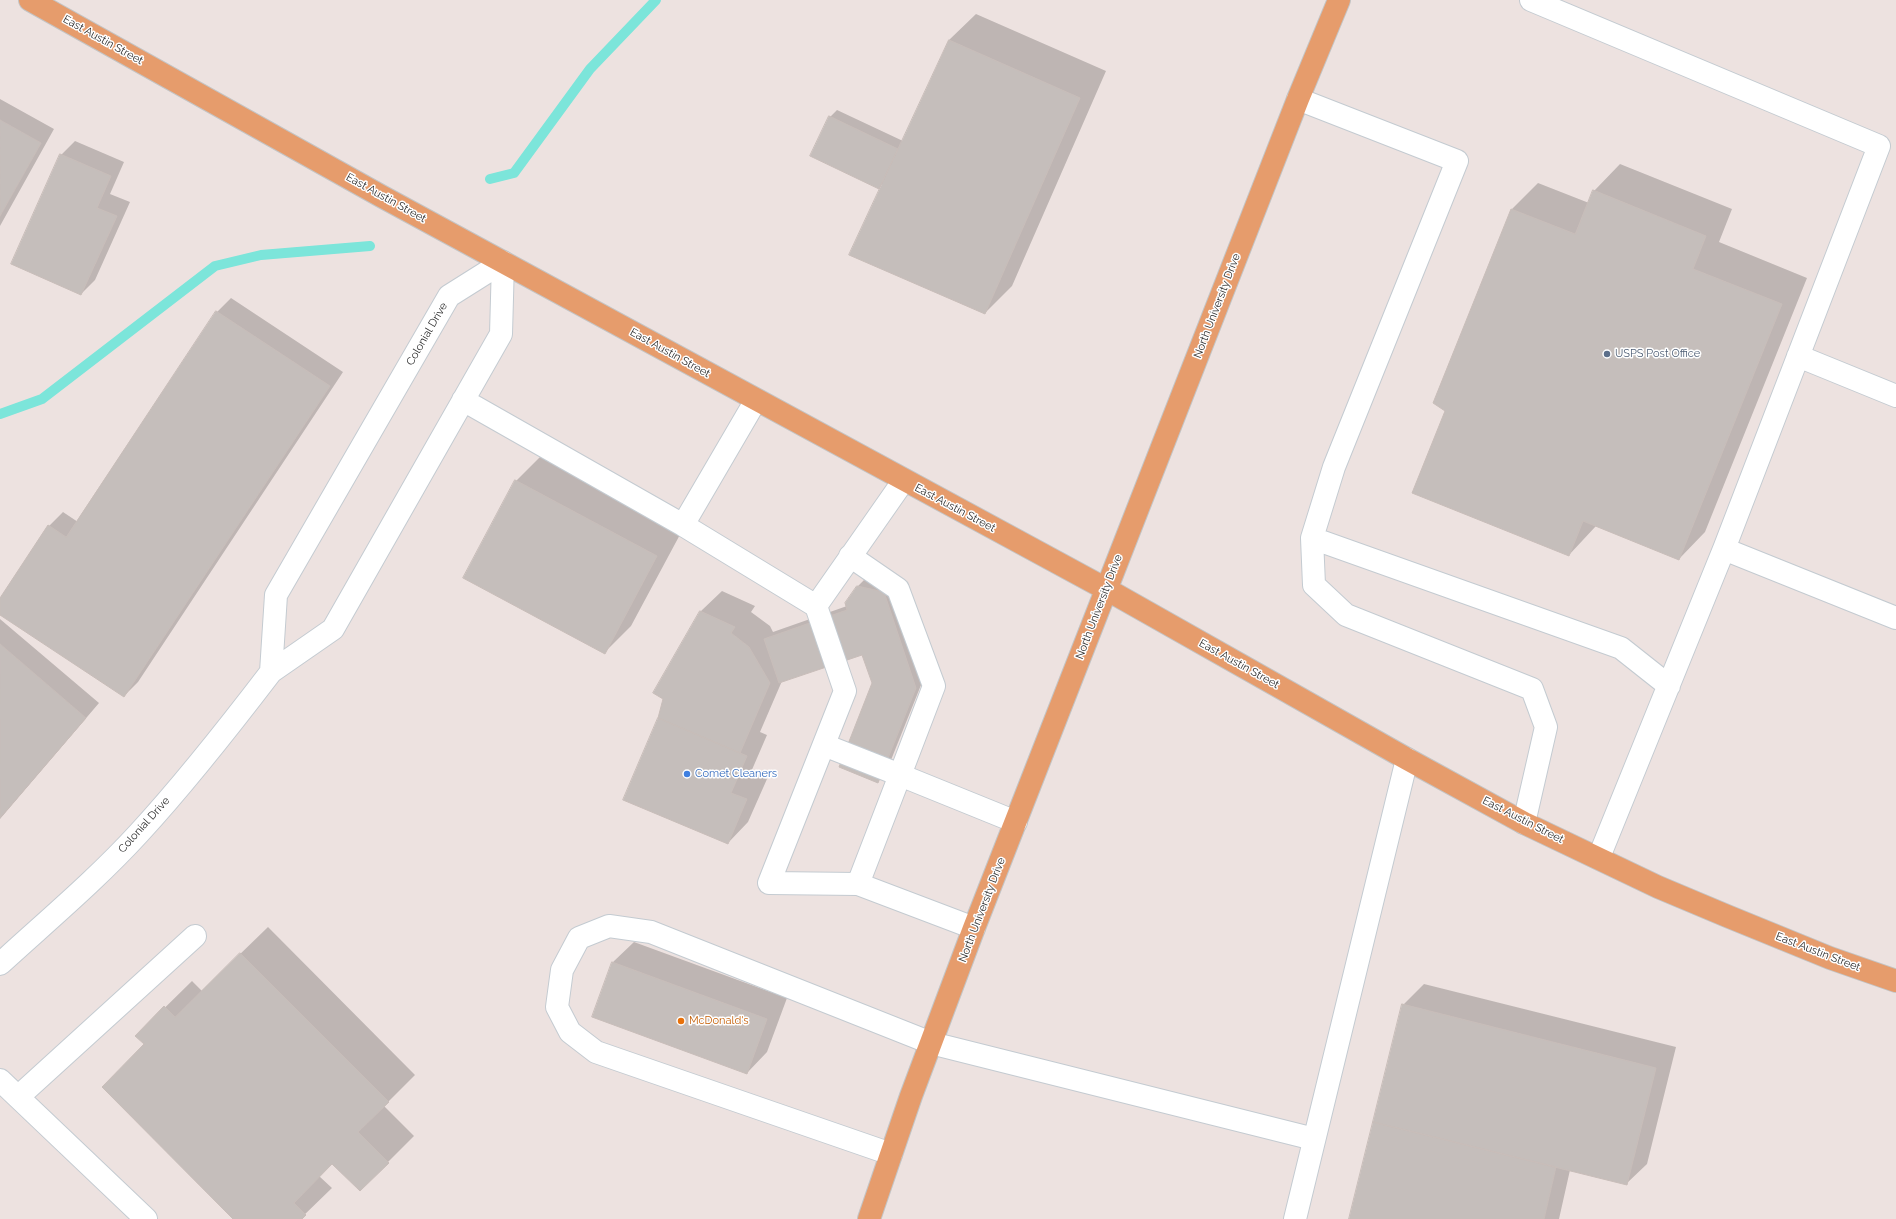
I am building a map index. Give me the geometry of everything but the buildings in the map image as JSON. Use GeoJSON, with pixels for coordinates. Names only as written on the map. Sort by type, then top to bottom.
{"type":"FeatureCollection","features":[{"type":"Feature","properties":{"kind":"main road","name":"East Austin Street"},"geometry":{"type":"LineString","coordinates":[[31,0],[381,196],[1106,589],[1407,760],[1524,823],[1658,887],[1830,958],[1896,981]]}},
{"type":"Feature","properties":{"kind":"main road","name":"North University Drive"},"geometry":{"type":"LineString","coordinates":[[869,1219],[911,1096],[974,928],[1298,99],[1339,0]]}},
{"type":"Feature","properties":{"kind":"street"},"geometry":{"type":"LineString","coordinates":[[1531,0],[1879,146],[1724,549],[1598,858]]}},
{"type":"Feature","properties":{"kind":"street"},"geometry":{"type":"LineString","coordinates":[[1298,99],[1457,161],[1334,467],[1312,538],[1314,585],[1346,615],[1532,689],[1546,727],[1524,823]]}},
{"type":"Feature","properties":{"kind":"street","name":"Colonial Drive"},"geometry":{"type":"LineString","coordinates":[[0,964],[105,867],[139,833],[215,745],[271,672],[333,629],[501,334],[503,262]]}},
{"type":"Feature","properties":{"kind":"street","name":"Colonial Drive"},"geometry":{"type":"LineString","coordinates":[[271,672],[276,595],[449,296],[503,262]]}},
{"type":"Feature","properties":{"kind":"street"},"geometry":{"type":"LineString","coordinates":[[1798,356],[1896,396]]}},
{"type":"Feature","properties":{"kind":"street"},"geometry":{"type":"LineString","coordinates":[[463,400],[682,525],[816,606],[845,691],[770,883],[858,884],[974,928]]}},
{"type":"Feature","properties":{"kind":"street"},"geometry":{"type":"LineString","coordinates":[[682,525],[756,400]]}},
{"type":"Feature","properties":{"kind":"street"},"geometry":{"type":"LineString","coordinates":[[816,606],[904,480]]}},
{"type":"Feature","properties":{"kind":"street"},"geometry":{"type":"LineString","coordinates":[[1312,538],[1621,648],[1669,686]]}},
{"type":"Feature","properties":{"kind":"street"},"geometry":{"type":"LineString","coordinates":[[1724,549],[1896,618]]}},
{"type":"Feature","properties":{"kind":"street"},"geometry":{"type":"LineString","coordinates":[[850,556],[898,590],[934,686],[858,884]]}},
{"type":"Feature","properties":{"kind":"street"},"geometry":{"type":"LineString","coordinates":[[824,745],[1016,822]]}},
{"type":"Feature","properties":{"kind":"street"},"geometry":{"type":"LineString","coordinates":[[1295,1219],[1407,760]]}},
{"type":"Feature","properties":{"kind":"street"},"geometry":{"type":"LineString","coordinates":[[891,1154],[596,1052],[570,1032],[557,1007],[562,970],[579,938],[609,926],[651,932],[931,1043],[1314,1139]]}},
{"type":"Feature","properties":{"kind":"street"},"geometry":{"type":"LineString","coordinates":[[18,1097],[195,936]]}},
{"type":"Feature","properties":{"kind":"street"},"geometry":{"type":"LineString","coordinates":[[0,1080],[146,1219]]}},
{"type":"Feature","properties":{"kind":"waterway"},"geometry":{"type":"LineString","coordinates":[[490,179],[514,173],[590,69],[656,0]]}},
{"type":"Feature","properties":{"kind":"waterway"},"geometry":{"type":"LineString","coordinates":[[0,414],[42,399],[215,266],[261,255],[370,246]]}},
{"type":"Feature","properties":{"kind":"place","name":"USPS Post Office"},"geometry":{"type":"Point","coordinates":[1607,354]}},
{"type":"Feature","properties":{"kind":"place","name":"Comet Cleaners"},"geometry":{"type":"Point","coordinates":[687,774]}},
{"type":"Feature","properties":{"kind":"place","name":"McDonald's"},"geometry":{"type":"Point","coordinates":[681,1021]}}]}
